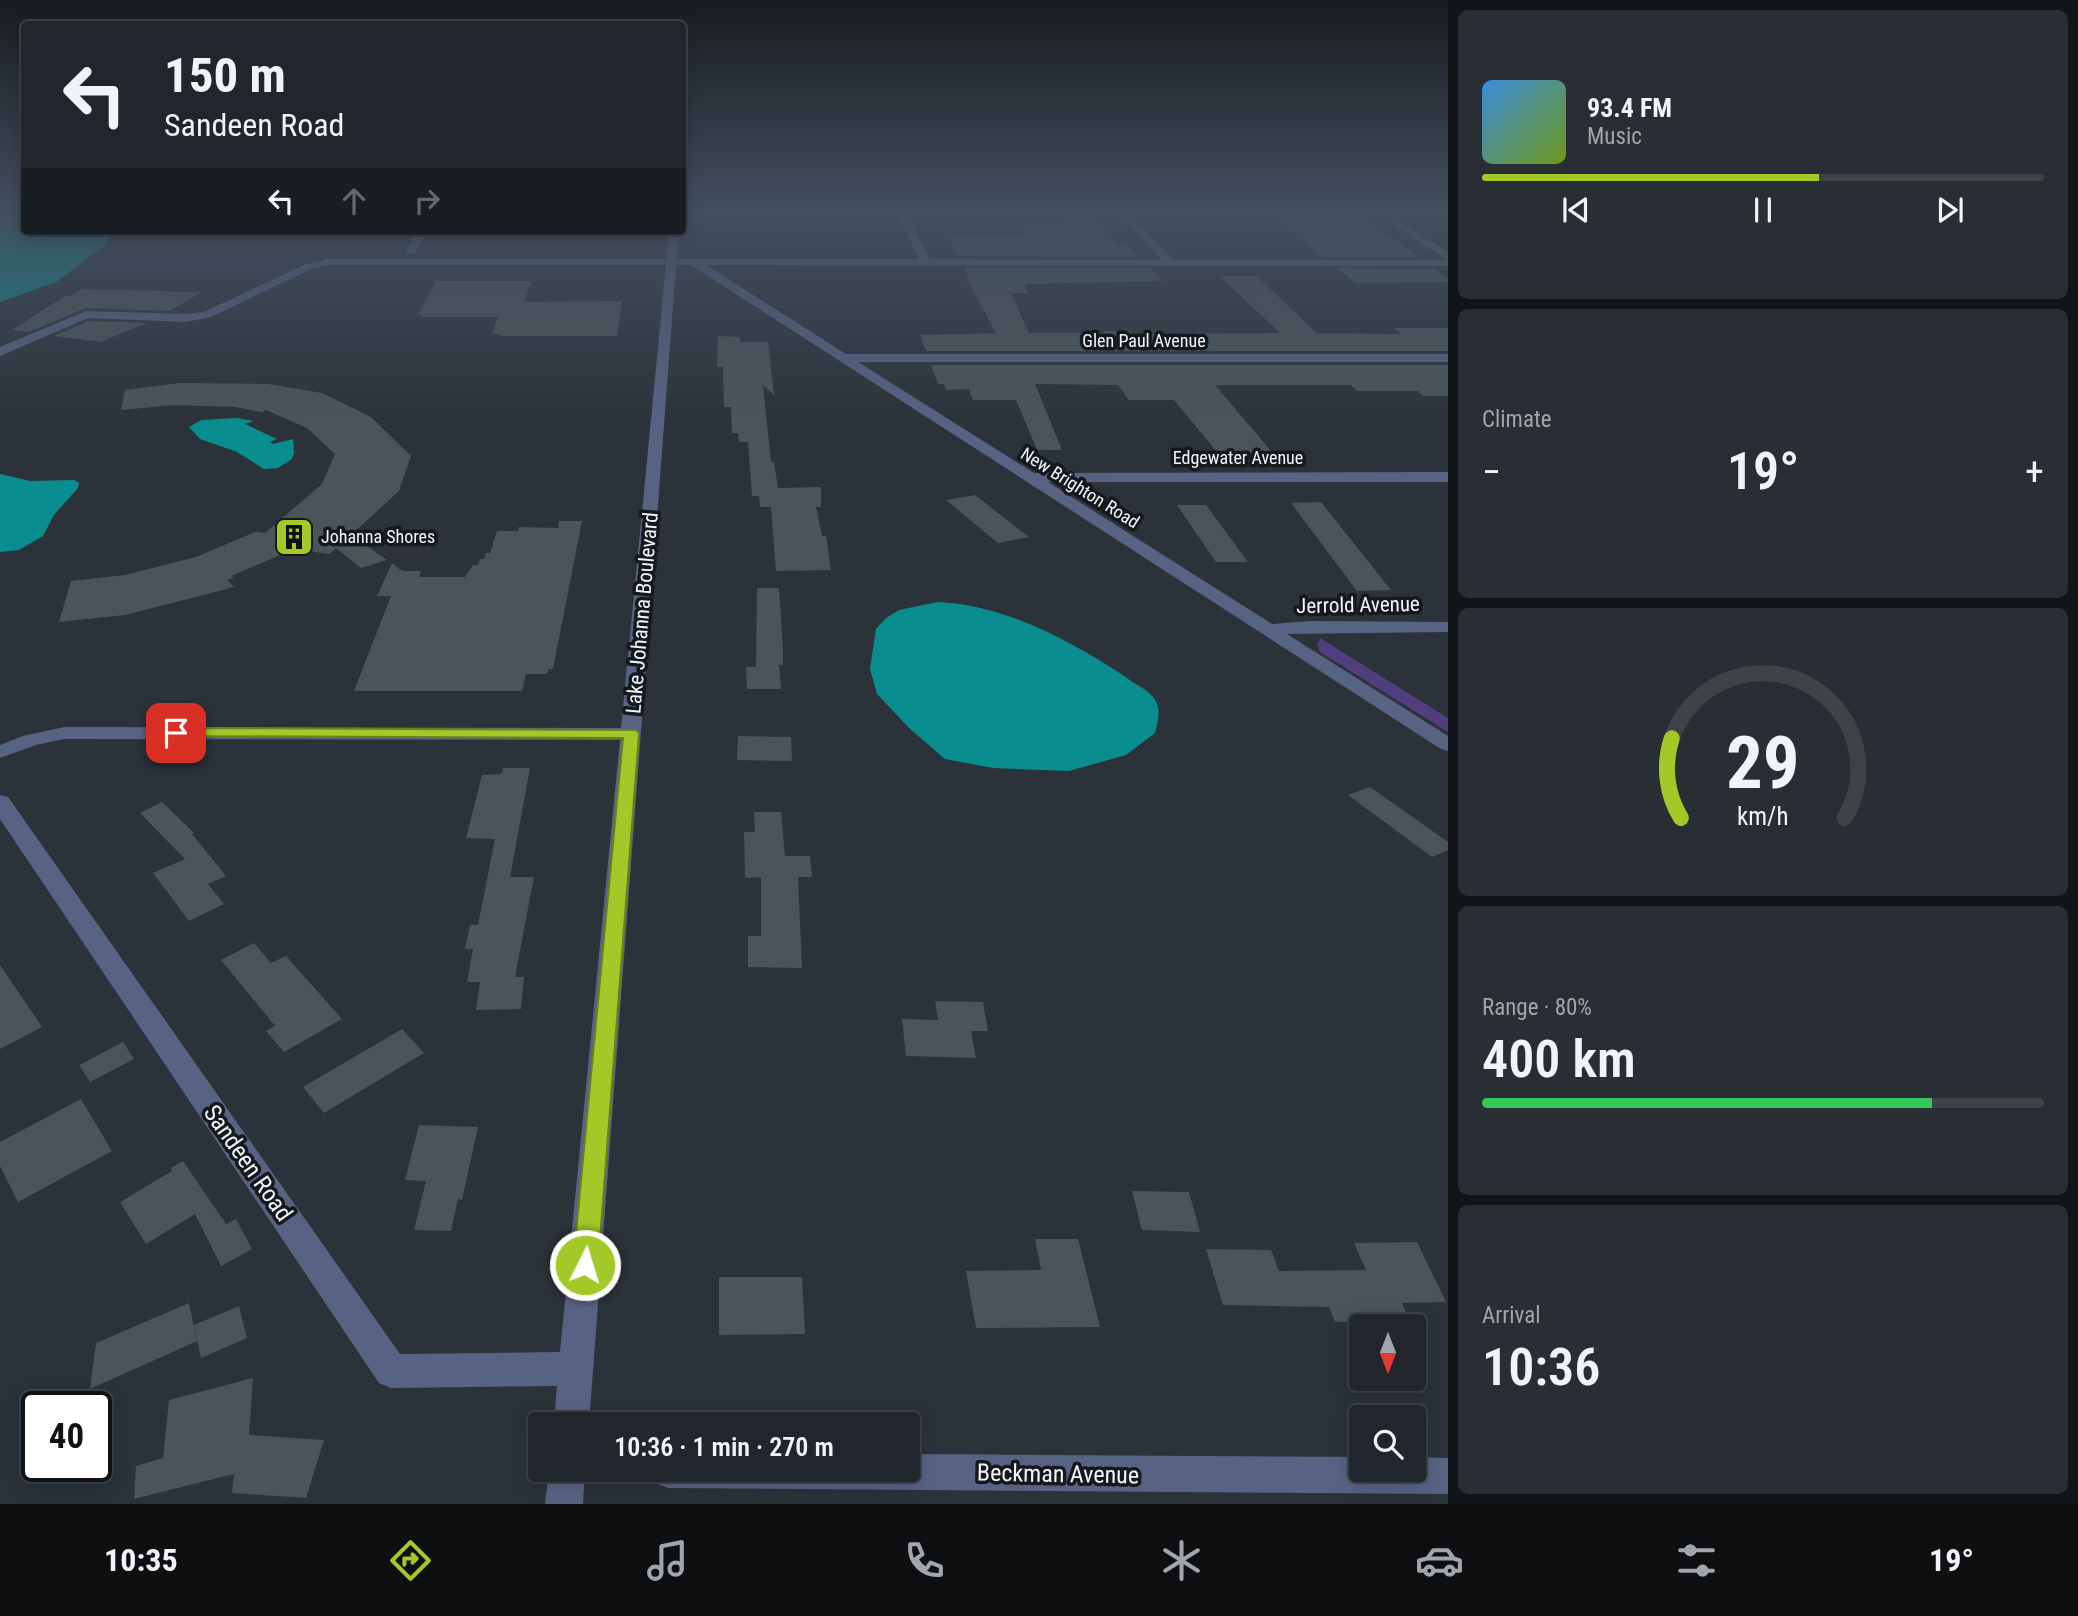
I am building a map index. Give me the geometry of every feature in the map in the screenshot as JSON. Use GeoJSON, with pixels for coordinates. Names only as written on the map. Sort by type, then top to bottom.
{"type":"FeatureCollection","features":[{"type":"Feature","properties":{"kind":"street"},"geometry":{"type":"LineString","coordinates":[[0,352],[86,314],[185,318],[207,315],[272,284]]}},
{"type":"Feature","properties":{"kind":"street","name":"Lake Johanna Boulevard"},"geometry":{"type":"LineString","coordinates":[[572,1412],[631,734],[682,284]]}},
{"type":"Feature","properties":{"kind":"street","name":"New Brighton Road"},"geometry":{"type":"LineString","coordinates":[[726,284],[1448,745]]}},
{"type":"Feature","properties":{"kind":"street","name":"Glen Paul Avenue"},"geometry":{"type":"LineString","coordinates":[[840,358],[1448,358]]}},
{"type":"Feature","properties":{"kind":"street","name":"Edgewater Avenue"},"geometry":{"type":"LineString","coordinates":[[1029,478],[1448,477]]}},
{"type":"Feature","properties":{"kind":"street","name":"Jerrold Avenue"},"geometry":{"type":"LineString","coordinates":[[1268,630],[1310,626],[1448,626]]}},
{"type":"Feature","properties":{"kind":"street"},"geometry":{"type":"LineString","coordinates":[[0,752],[30,740],[64,733],[631,734]]}},
{"type":"Feature","properties":{"kind":"street","name":"Sandeen Road"},"geometry":{"type":"LineString","coordinates":[[0,802],[391,1371],[576,1369]]}},
{"type":"Feature","properties":{"kind":"street","name":"Beckman Avenue"},"geometry":{"type":"LineString","coordinates":[[920,1472],[1448,1476]]}},
{"type":"Feature","properties":{"kind":"street"},"geometry":{"type":"LineString","coordinates":[[564,1504],[566,1482]]}},
{"type":"Feature","properties":{"kind":"shaded area"},"geometry":{"type":"Polygon","coordinates":[[[1320,638],[1448,718],[1448,732],[1320,652],[1317,645],[1320,638]]]}},
{"type":"Feature","properties":{"kind":"water"},"geometry":{"type":"Polygon","coordinates":[[[0,284],[50,284],[0,302],[0,284]]]}},
{"type":"Feature","properties":{"kind":"water"},"geometry":{"type":"Polygon","coordinates":[[[237,418],[254,421],[245,424],[277,439],[270,442],[273,444],[293,439],[292,459],[278,468],[264,469],[237,452],[200,439],[189,427],[201,420],[237,418]]]}},
{"type":"Feature","properties":{"kind":"water"},"geometry":{"type":"Polygon","coordinates":[[[0,474],[30,481],[74,480],[79,483],[78,488],[54,515],[43,536],[19,550],[0,552],[0,474]]]}},
{"type":"Feature","properties":{"kind":"water"},"geometry":{"type":"Polygon","coordinates":[[[938,602],[988,610],[1013,618],[1061,638],[1106,664],[1144,689],[1156,701],[1158,719],[1155,733],[1126,755],[1069,771],[993,768],[945,759],[909,728],[877,694],[870,669],[876,629],[886,618],[899,610],[938,602]]]}},
{"type":"Feature","properties":{"kind":"building"},"geometry":{"type":"Polygon","coordinates":[[[434,284],[531,284],[524,302],[622,301],[617,336],[504,336],[492,333],[498,317],[418,315],[434,284]]]}},
{"type":"Feature","properties":{"kind":"building"},"geometry":{"type":"Polygon","coordinates":[[[969,284],[1024,284],[1028,293],[1011,293],[1029,333],[1280,333],[1229,284],[1265,284],[1316,333],[1401,334],[1394,328],[1448,328],[1448,351],[926,351],[920,335],[996,333],[969,284]]]}},
{"type":"Feature","properties":{"kind":"building"},"geometry":{"type":"Polygon","coordinates":[[[82,289],[202,292],[170,311],[86,308],[29,332],[12,330],[65,296],[71,296],[82,289]]]}},
{"type":"Feature","properties":{"kind":"building"},"geometry":{"type":"Polygon","coordinates":[[[88,321],[147,323],[100,342],[54,336],[88,321]]]}},
{"type":"Feature","properties":{"kind":"building"},"geometry":{"type":"Polygon","coordinates":[[[718,336],[740,337],[740,342],[768,342],[774,395],[763,385],[771,462],[774,462],[778,488],[821,487],[821,507],[816,507],[822,536],[826,536],[831,570],[776,571],[771,507],[760,507],[759,496],[752,496],[748,442],[739,442],[738,433],[732,433],[731,407],[724,407],[723,367],[717,367],[718,336]]]}},
{"type":"Feature","properties":{"kind":"building"},"geometry":{"type":"Polygon","coordinates":[[[931,365],[1448,365],[1448,396],[1423,396],[1418,391],[1357,391],[1351,385],[1215,385],[1272,452],[1217,452],[1174,400],[1129,400],[1118,385],[1035,384],[1062,450],[1037,450],[1016,400],[973,400],[969,389],[946,390],[944,384],[938,384],[931,365]]]}},
{"type":"Feature","properties":{"kind":"building"},"geometry":{"type":"Polygon","coordinates":[[[180,383],[268,384],[322,393],[371,417],[411,456],[399,491],[351,535],[387,560],[361,568],[336,548],[329,554],[294,549],[231,576],[234,578],[227,580],[234,587],[125,615],[59,622],[71,581],[125,575],[196,557],[255,532],[265,533],[322,484],[335,454],[307,428],[266,410],[262,412],[235,407],[174,405],[121,410],[125,390],[180,383]]]}},
{"type":"Feature","properties":{"kind":"building"},"geometry":{"type":"Polygon","coordinates":[[[975,495],[1029,537],[998,543],[946,500],[975,495]]]}},
{"type":"Feature","properties":{"kind":"building"},"geometry":{"type":"Polygon","coordinates":[[[1321,502],[1391,590],[1357,591],[1291,503],[1321,502]]]}},
{"type":"Feature","properties":{"kind":"building"},"geometry":{"type":"Polygon","coordinates":[[[1177,505],[1206,505],[1248,562],[1216,562],[1177,505]]]}},
{"type":"Feature","properties":{"kind":"building"},"geometry":{"type":"Polygon","coordinates":[[[559,521],[582,521],[553,669],[548,669],[547,674],[526,674],[522,691],[354,691],[391,596],[377,596],[392,563],[402,571],[421,571],[419,577],[465,577],[473,565],[478,565],[486,553],[490,553],[497,531],[518,531],[519,527],[558,528],[559,521]]]}},
{"type":"Feature","properties":{"kind":"building"},"geometry":{"type":"Polygon","coordinates":[[[757,588],[779,588],[783,650],[783,665],[779,665],[781,689],[747,689],[746,667],[756,667],[757,588]]]}},
{"type":"Feature","properties":{"kind":"building"},"geometry":{"type":"Polygon","coordinates":[[[738,736],[791,737],[792,761],[737,760],[738,736]]]}},
{"type":"Feature","properties":{"kind":"building"},"geometry":{"type":"Polygon","coordinates":[[[503,768],[530,768],[510,877],[534,877],[515,977],[524,977],[521,1009],[476,1010],[480,982],[467,982],[473,949],[465,949],[470,925],[478,925],[495,839],[466,838],[482,775],[502,774],[503,768]]]}},
{"type":"Feature","properties":{"kind":"building"},"geometry":{"type":"Polygon","coordinates":[[[1370,787],[1448,842],[1448,850],[1432,857],[1348,795],[1370,787]]]}},
{"type":"Feature","properties":{"kind":"building"},"geometry":{"type":"Polygon","coordinates":[[[162,802],[194,833],[192,834],[226,876],[208,884],[224,904],[189,921],[153,873],[185,859],[140,813],[162,802]]]}},
{"type":"Feature","properties":{"kind":"building"},"geometry":{"type":"Polygon","coordinates":[[[754,812],[781,812],[785,856],[810,856],[812,877],[798,877],[802,968],[748,967],[748,936],[761,936],[761,877],[745,878],[744,832],[755,832],[754,812]]]}},
{"type":"Feature","properties":{"kind":"building"},"geometry":{"type":"Polygon","coordinates":[[[254,943],[271,963],[286,956],[342,1019],[284,1052],[266,1031],[275,1026],[221,960],[254,943]]]}},
{"type":"Feature","properties":{"kind":"building"},"geometry":{"type":"Polygon","coordinates":[[[0,965],[42,1027],[0,1049],[0,965]]]}},
{"type":"Feature","properties":{"kind":"building"},"geometry":{"type":"Polygon","coordinates":[[[935,1001],[983,1002],[988,1031],[971,1031],[976,1058],[906,1056],[902,1019],[938,1020],[935,1001]]]}},
{"type":"Feature","properties":{"kind":"building"},"geometry":{"type":"Polygon","coordinates":[[[402,1029],[424,1053],[324,1113],[303,1087],[402,1029]]]}},
{"type":"Feature","properties":{"kind":"building"},"geometry":{"type":"Polygon","coordinates":[[[123,1042],[134,1059],[90,1082],[79,1065],[123,1042]]]}},
{"type":"Feature","properties":{"kind":"building"},"geometry":{"type":"Polygon","coordinates":[[[81,1099],[112,1151],[18,1202],[0,1166],[0,1142],[81,1099]]]}},
{"type":"Feature","properties":{"kind":"building"},"geometry":{"type":"Polygon","coordinates":[[[419,1125],[478,1127],[462,1200],[458,1199],[451,1231],[414,1230],[426,1181],[405,1180],[419,1125]]]}},
{"type":"Feature","properties":{"kind":"building"},"geometry":{"type":"Polygon","coordinates":[[[183,1161],[226,1224],[236,1219],[252,1249],[221,1266],[195,1214],[146,1244],[120,1202],[172,1171],[171,1168],[183,1161]]]}},
{"type":"Feature","properties":{"kind":"building"},"geometry":{"type":"Polygon","coordinates":[[[1132,1191],[1189,1192],[1200,1232],[1142,1230],[1132,1191]]]}},
{"type":"Feature","properties":{"kind":"building"},"geometry":{"type":"Polygon","coordinates":[[[1035,1239],[1078,1239],[1100,1327],[976,1328],[966,1271],[1041,1270],[1035,1239]]]}},
{"type":"Feature","properties":{"kind":"building"},"geometry":{"type":"Polygon","coordinates":[[[1417,1242],[1446,1302],[1402,1303],[1407,1314],[1349,1314],[1349,1322],[1335,1322],[1329,1307],[1223,1305],[1206,1249],[1271,1250],[1279,1271],[1366,1270],[1354,1243],[1417,1242]]]}},
{"type":"Feature","properties":{"kind":"building"},"geometry":{"type":"Polygon","coordinates":[[[719,1277],[802,1277],[805,1334],[719,1335],[719,1277]]]}},
{"type":"Feature","properties":{"kind":"building"},"geometry":{"type":"Polygon","coordinates":[[[189,1303],[197,1341],[90,1389],[96,1343],[189,1303]]]}},
{"type":"Feature","properties":{"kind":"building"},"geometry":{"type":"Polygon","coordinates":[[[239,1306],[247,1338],[201,1358],[194,1325],[239,1306]]]}},
{"type":"Feature","properties":{"kind":"building"},"geometry":{"type":"Polygon","coordinates":[[[253,1378],[249,1435],[324,1440],[306,1498],[232,1493],[234,1474],[134,1499],[136,1466],[163,1458],[169,1400],[253,1378]]]}},
{"type":"Feature","properties":{"kind":"place","name":"Johanna Shores"},"geometry":{"type":"Point","coordinates":[294,537]}},
{"type":"Feature","properties":{"kind":"route"},"geometry":{"type":"LineString","coordinates":[[176,733],[631,734],[585,1265]]}}]}
